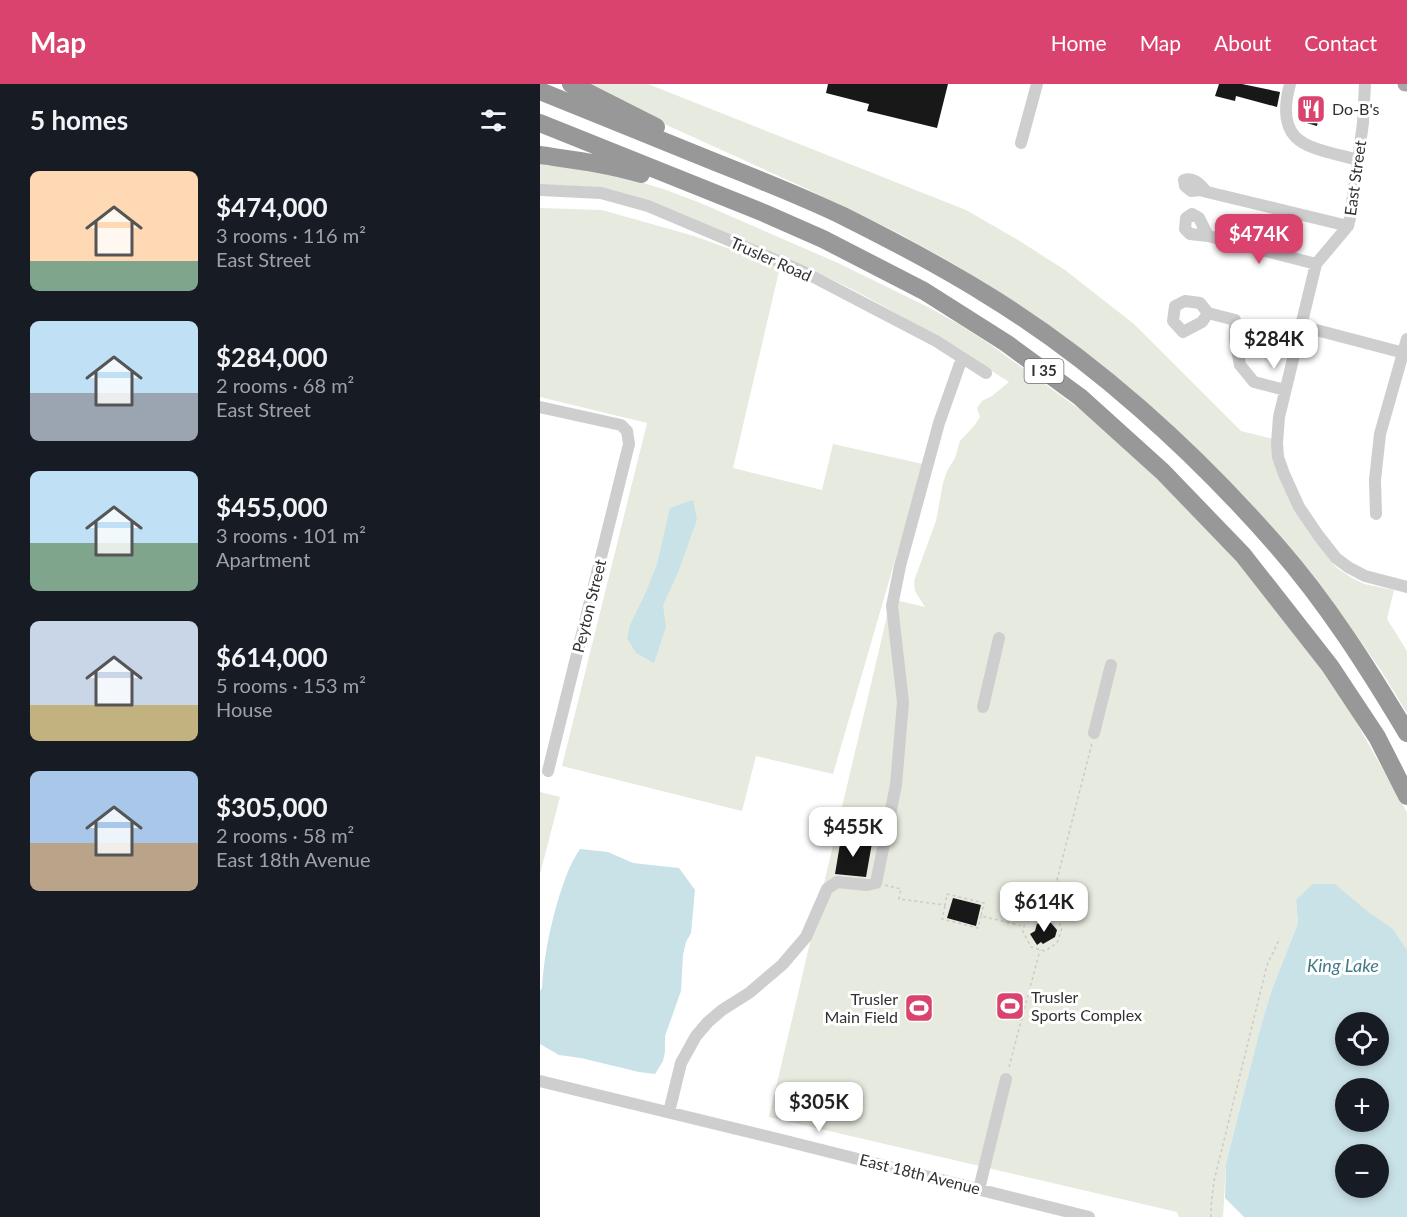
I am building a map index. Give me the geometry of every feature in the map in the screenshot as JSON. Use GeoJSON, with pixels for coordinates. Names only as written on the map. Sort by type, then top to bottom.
{"type":"FeatureCollection","features":[{"type":"Feature","properties":{"kind":"highway"},"geometry":{"type":"LineString","coordinates":[[571,84],[768,183]]}},
{"type":"Feature","properties":{"kind":"highway","name":"I 35"},"geometry":{"type":"LineString","coordinates":[[540,91],[768,183],[851,220],[939,266],[986,294],[1084,363],[1143,411],[1199,463],[1278,547],[1349,640],[1407,733]]}},
{"type":"Feature","properties":{"kind":"highway","name":"I 35"},"geometry":{"type":"LineString","coordinates":[[540,123],[765,213],[823,239],[924,291],[1006,343],[1080,397],[1163,472],[1243,555],[1330,666],[1377,737],[1407,796]]}},
{"type":"Feature","properties":{"kind":"highway"},"geometry":{"type":"LineString","coordinates":[[540,155],[627,169],[765,213]]}},
{"type":"Feature","properties":{"kind":"street"},"geometry":{"type":"LineString","coordinates":[[1022,143],[1037,84]]}},
{"type":"Feature","properties":{"kind":"street"},"geometry":{"type":"LineString","coordinates":[[1290,84],[1286,99],[1286,122],[1294,138],[1308,147],[1358,160]]}},
{"type":"Feature","properties":{"kind":"street","name":"East Street"},"geometry":{"type":"LineString","coordinates":[[1365,84],[1363,123],[1348,226],[1316,264],[1279,417],[1278,457],[1299,507],[1336,558],[1365,576],[1407,587]]}},
{"type":"Feature","properties":{"kind":"street","name":"Trusler Road"},"geometry":{"type":"LineString","coordinates":[[540,190],[601,194],[648,206],[804,272],[936,341],[986,373]]}},
{"type":"Feature","properties":{"kind":"street"},"geometry":{"type":"LineString","coordinates":[[1207,192],[1348,226]]}},
{"type":"Feature","properties":{"kind":"street"},"geometry":{"type":"LineString","coordinates":[[1208,236],[1316,264]]}},
{"type":"Feature","properties":{"kind":"street"},"geometry":{"type":"LineString","coordinates":[[1208,314],[1235,320],[1235,339],[1240,365],[1254,382],[1285,390]]}},
{"type":"Feature","properties":{"kind":"street"},"geometry":{"type":"LineString","coordinates":[[1301,326],[1404,353]]}},
{"type":"Feature","properties":{"kind":"street"},"geometry":{"type":"LineString","coordinates":[[1376,514],[1375,480],[1380,434],[1407,339]]}},
{"type":"Feature","properties":{"kind":"street"},"geometry":{"type":"LineString","coordinates":[[669,1112],[681,1063],[696,1036],[722,1010],[749,993],[782,965],[806,937],[827,889],[837,882],[867,885],[876,883],[896,785],[903,702],[892,606],[900,566],[939,423],[962,358]]}},
{"type":"Feature","properties":{"kind":"street","name":"Peyton Street"},"geometry":{"type":"LineString","coordinates":[[540,407],[621,425],[627,431],[629,441],[548,771]]}},
{"type":"Feature","properties":{"kind":"street"},"geometry":{"type":"LineString","coordinates":[[983,707],[999,638]]}},
{"type":"Feature","properties":{"kind":"street"},"geometry":{"type":"LineString","coordinates":[[1094,733],[1111,665]]}},
{"type":"Feature","properties":{"kind":"street"},"geometry":{"type":"LineString","coordinates":[[980,1189],[1006,1079]]}},
{"type":"Feature","properties":{"kind":"street","name":"East 18th Avenue"},"geometry":{"type":"LineString","coordinates":[[540,1081],[1089,1217]]}},
{"type":"Feature","properties":{"kind":"path"},"geometry":{"type":"LineString","coordinates":[[1048,915],[1094,733]]}},
{"type":"Feature","properties":{"kind":"path"},"geometry":{"type":"LineString","coordinates":[[876,883],[901,889],[899,899],[945,905]]}},
{"type":"Feature","properties":{"kind":"path"},"geometry":{"type":"LineString","coordinates":[[947,894],[984,903],[981,916],[978,928],[942,919],[947,894]]}},
{"type":"Feature","properties":{"kind":"path"},"geometry":{"type":"LineString","coordinates":[[1040,912],[1056,917],[1062,928],[1057,944],[1045,951],[1031,947],[1023,932],[1024,926],[1025,920],[1040,912]]}},
{"type":"Feature","properties":{"kind":"path"},"geometry":{"type":"LineString","coordinates":[[981,916],[1024,926]]}},
{"type":"Feature","properties":{"kind":"path"},"geometry":{"type":"LineString","coordinates":[[1211,1217],[1214,1181],[1219,1158],[1267,965],[1280,938]]}},
{"type":"Feature","properties":{"kind":"path"},"geometry":{"type":"LineString","coordinates":[[1006,1079],[1040,949]]}},
{"type":"Feature","properties":{"kind":"shaded area"},"geometry":{"type":"Polygon","coordinates":[[[580,84],[648,84],[966,210],[1065,270],[1134,324],[1241,431],[1273,439],[1290,500],[1337,568],[1364,584],[1394,590],[1387,619],[1407,651],[1407,713],[1380,669],[1332,601],[1249,502],[1170,423],[1058,333],[954,264],[898,233],[580,84]]]}},
{"type":"Feature","properties":{"kind":"shaded area","name":"Trusler Sports Complex"},"geometry":{"type":"Polygon","coordinates":[[[540,160],[634,180],[698,202],[838,263],[930,308],[988,343],[1082,411],[1164,483],[1248,573],[1318,663],[1346,704],[1407,812],[1407,950],[1393,929],[1368,913],[1296,900],[1298,923],[1271,992],[1226,1164],[1223,1217],[1179,1217],[1177,1212],[769,1117],[891,599],[925,607],[915,591],[914,581],[936,521],[947,471],[955,458],[960,441],[980,417],[977,408],[982,401],[1009,382],[897,313],[827,277],[771,253],[601,189],[540,185],[540,160]]]}},
{"type":"Feature","properties":{"kind":"shaded area"},"geometry":{"type":"Polygon","coordinates":[[[540,208],[602,210],[694,236],[780,267],[733,468],[822,490],[833,444],[923,464],[833,774],[756,756],[742,811],[562,766],[647,423],[540,397],[540,208]]]}},
{"type":"Feature","properties":{"kind":"shaded area"},"geometry":{"type":"Polygon","coordinates":[[[540,792],[560,797],[540,874],[540,792]]]}},
{"type":"Feature","properties":{"kind":"water"},"geometry":{"type":"Polygon","coordinates":[[[693,500],[697,519],[678,573],[663,605],[666,627],[654,663],[636,653],[627,638],[630,625],[657,564],[670,508],[693,500]]]}},
{"type":"Feature","properties":{"kind":"water"},"geometry":{"type":"Polygon","coordinates":[[[580,849],[608,852],[633,863],[679,868],[695,890],[691,933],[683,955],[681,991],[665,1036],[663,1061],[655,1074],[559,1055],[540,1044],[540,991],[550,930],[568,871],[580,849]]]}},
{"type":"Feature","properties":{"kind":"water","name":"King Lake"},"geometry":{"type":"Polygon","coordinates":[[[1313,884],[1335,884],[1368,912],[1393,929],[1407,950],[1407,1217],[1244,1217],[1225,1198],[1226,1164],[1260,1029],[1271,992],[1298,923],[1296,900],[1313,884]]]}},
{"type":"Feature","properties":{"kind":"building"},"geometry":{"type":"Polygon","coordinates":[[[828,84],[948,84],[937,128],[867,111],[869,104],[826,93],[828,84]]]}},
{"type":"Feature","properties":{"kind":"building"},"geometry":{"type":"Polygon","coordinates":[[[1219,84],[1242,84],[1280,92],[1277,107],[1236,96],[1235,101],[1215,96],[1219,84]]]}},
{"type":"Feature","properties":{"kind":"building"},"geometry":{"type":"Polygon","coordinates":[[[1308,98],[1322,102],[1317,126],[1303,122],[1308,98]]]}},
{"type":"Feature","properties":{"kind":"building"},"geometry":{"type":"Polygon","coordinates":[[[841,838],[872,843],[866,877],[835,874],[841,838]]]}},
{"type":"Feature","properties":{"kind":"building"},"geometry":{"type":"Polygon","coordinates":[[[953,898],[981,905],[976,926],[947,918],[953,898]]]}},
{"type":"Feature","properties":{"kind":"building"},"geometry":{"type":"Polygon","coordinates":[[[1044,921],[1051,923],[1057,930],[1055,937],[1037,945],[1030,934],[1035,931],[1037,924],[1044,921]]]}},
{"type":"Feature","properties":{"kind":"place","name":"Do-B's"},"geometry":{"type":"Point","coordinates":[1311,109]}},
{"type":"Feature","properties":{"kind":"place","name":"Trusler Sports Complex"},"geometry":{"type":"Point","coordinates":[1010,1006]}},
{"type":"Feature","properties":{"kind":"place","name":"Trusler Main Field"},"geometry":{"type":"Point","coordinates":[919,1008]}}]}
